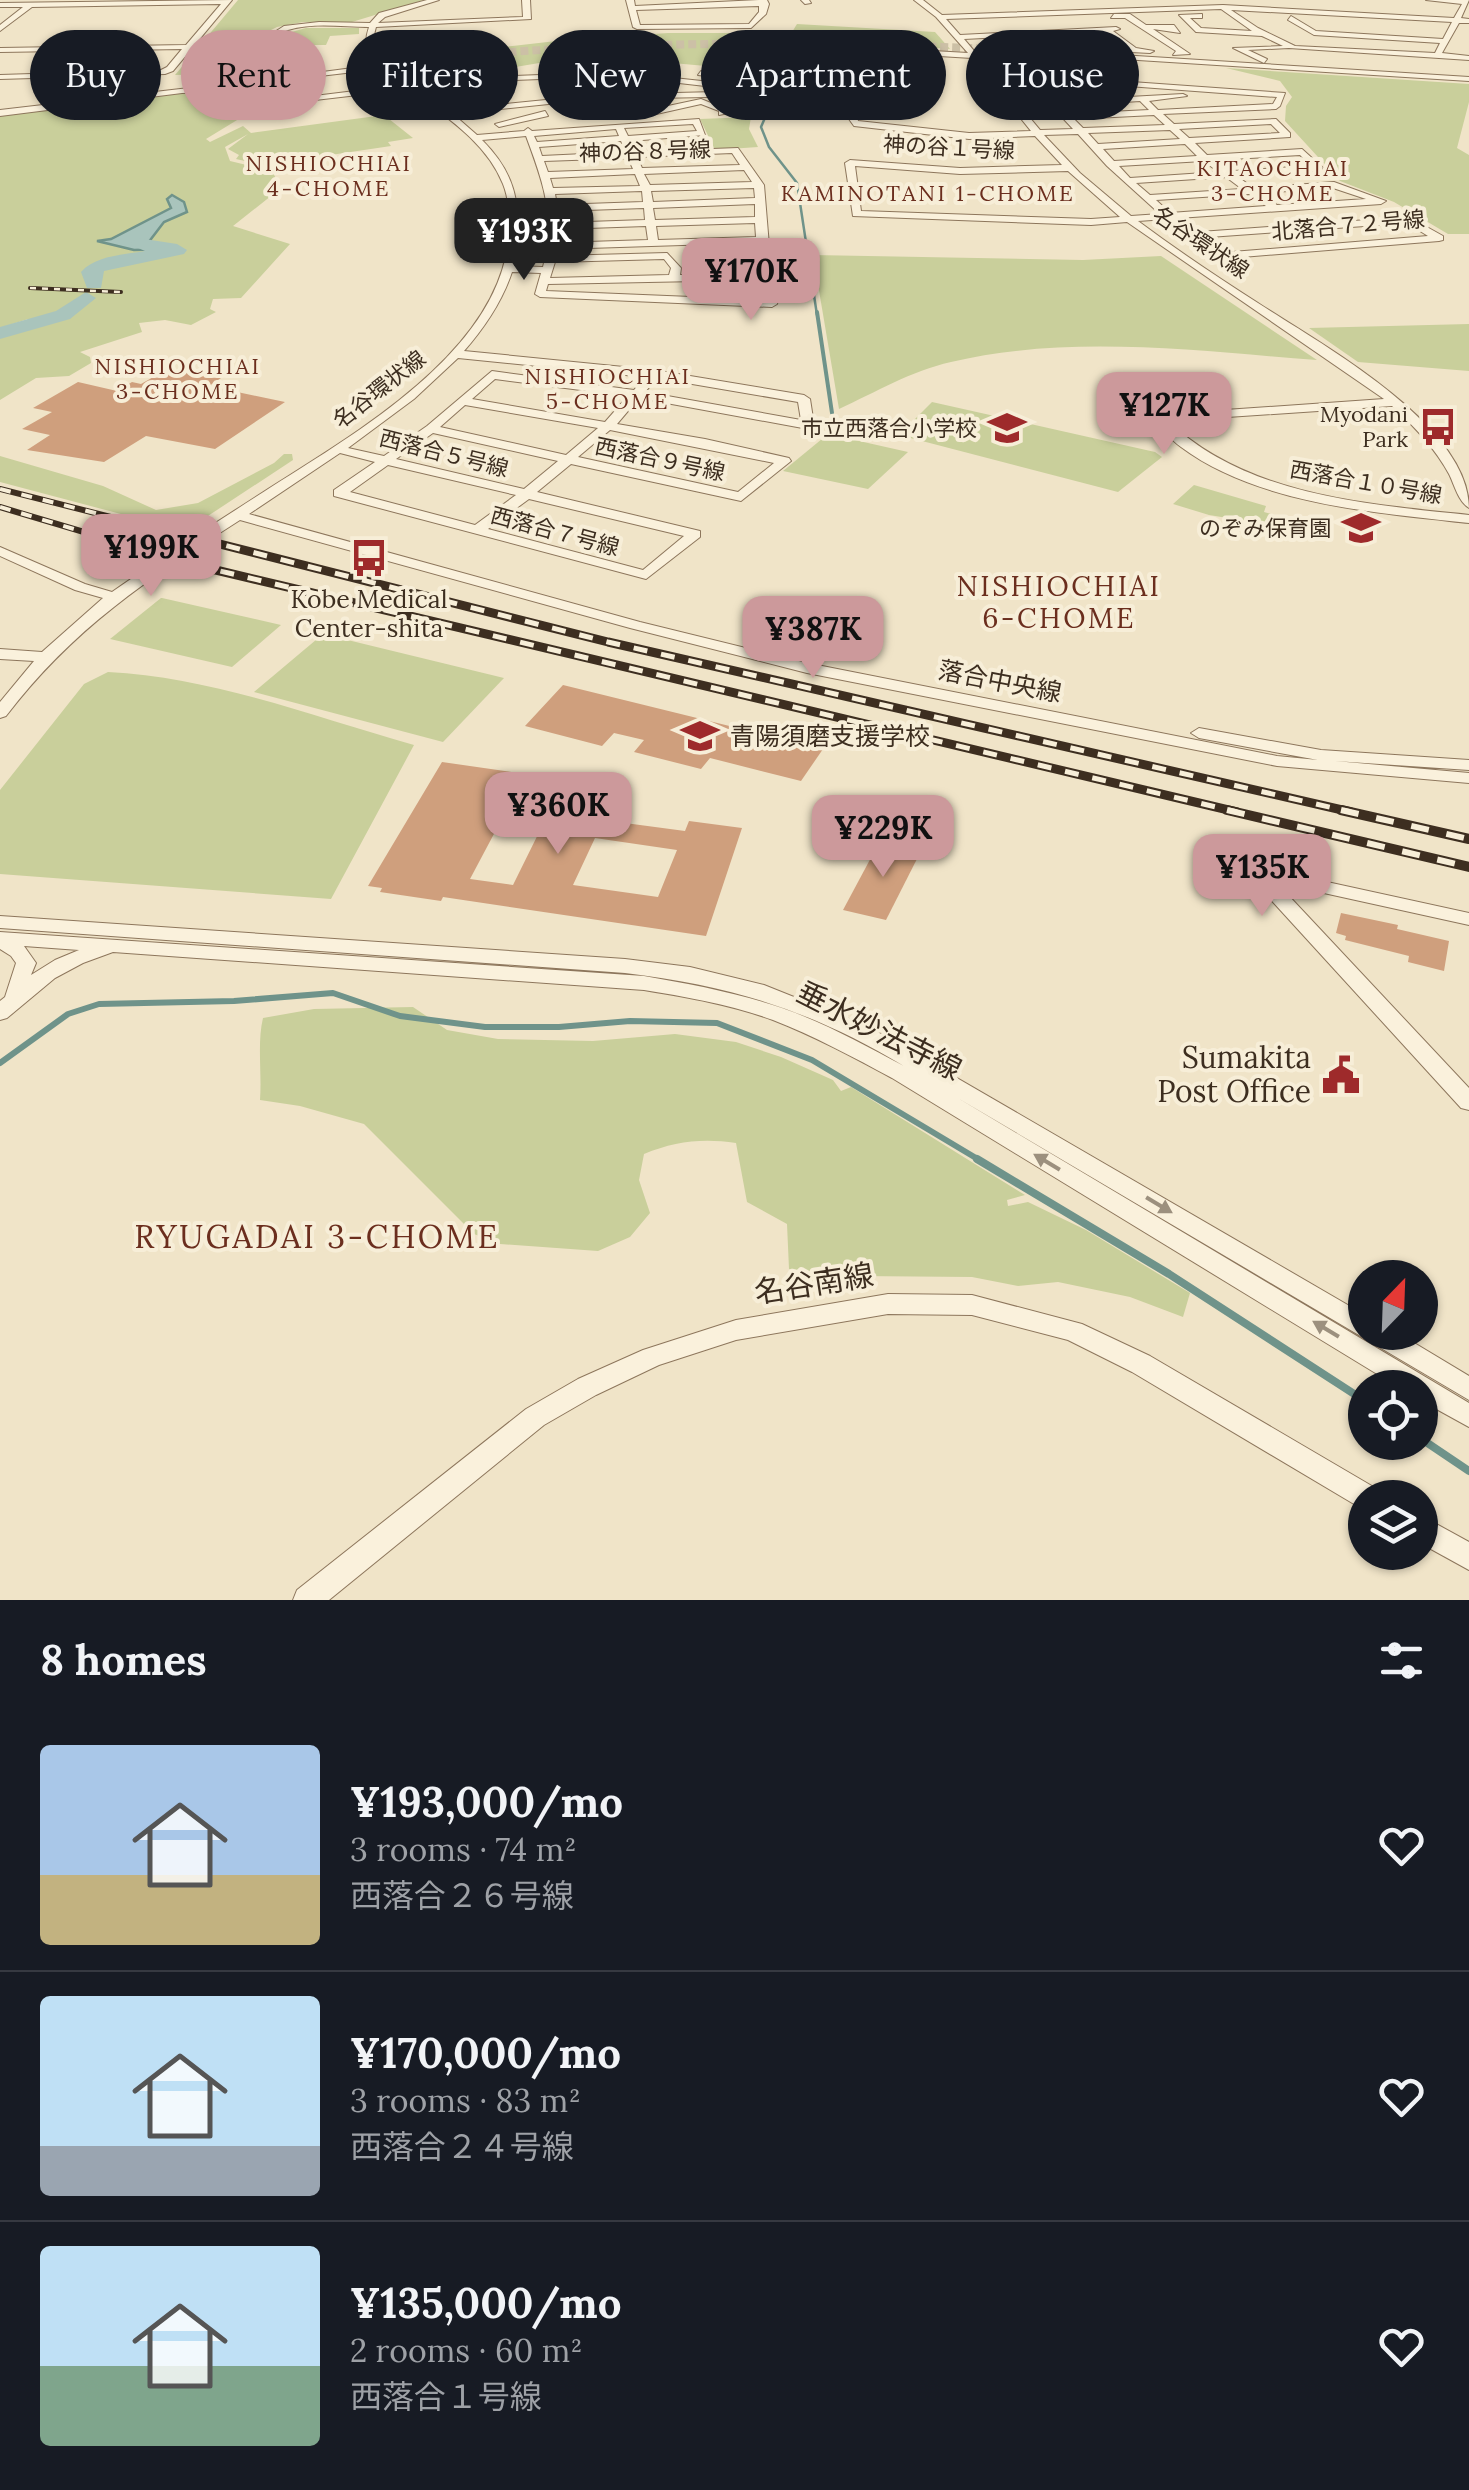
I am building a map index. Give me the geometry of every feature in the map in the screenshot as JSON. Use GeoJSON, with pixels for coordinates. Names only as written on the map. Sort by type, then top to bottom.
{"type":"FeatureCollection","features":[{"type":"Feature","properties":{"kind":"street"},"geometry":{"type":"LineString","coordinates":[[374,24],[374,20],[393,10],[435,0]]}},
{"type":"Feature","properties":{"kind":"street"},"geometry":{"type":"LineString","coordinates":[[526,0],[530,34]]}},
{"type":"Feature","properties":{"kind":"street","name":"名谷環状線"},"geometry":{"type":"LineString","coordinates":[[918,0],[966,46]]}},
{"type":"Feature","properties":{"kind":"street"},"geometry":{"type":"LineString","coordinates":[[964,8],[1127,0]]}},
{"type":"Feature","properties":{"kind":"street"},"geometry":{"type":"LineString","coordinates":[[1215,0],[1263,34],[1294,48]]}},
{"type":"Feature","properties":{"kind":"street"},"geometry":{"type":"LineString","coordinates":[[1246,0],[1311,1],[1463,19]]}},
{"type":"Feature","properties":{"kind":"street"},"geometry":{"type":"LineString","coordinates":[[1430,0],[1467,1],[1463,19],[1437,55]]}},
{"type":"Feature","properties":{"kind":"street"},"geometry":{"type":"LineString","coordinates":[[0,4],[227,1]]}},
{"type":"Feature","properties":{"kind":"street"},"geometry":{"type":"LineString","coordinates":[[201,30],[227,1]]}},
{"type":"Feature","properties":{"kind":"street"},"geometry":{"type":"LineString","coordinates":[[1066,1],[1082,18]]}},
{"type":"Feature","properties":{"kind":"street"},"geometry":{"type":"LineString","coordinates":[[0,29],[33,2]]}},
{"type":"Feature","properties":{"kind":"street"},"geometry":{"type":"LineString","coordinates":[[975,19],[995,14],[1168,3],[1463,19]]}},
{"type":"Feature","properties":{"kind":"street"},"geometry":{"type":"LineString","coordinates":[[763,6],[751,26],[636,28],[633,8],[763,6]]}},
{"type":"Feature","properties":{"kind":"street"},"geometry":{"type":"LineString","coordinates":[[985,6],[995,14]]}},
{"type":"Feature","properties":{"kind":"street"},"geometry":{"type":"LineString","coordinates":[[1105,29],[1134,50],[1186,54],[1127,16]]}},
{"type":"Feature","properties":{"kind":"street"},"geometry":{"type":"LineString","coordinates":[[1183,16],[1200,30],[1263,34]]}},
{"type":"Feature","properties":{"kind":"street"},"geometry":{"type":"LineString","coordinates":[[939,17],[1463,19]]}},
{"type":"Feature","properties":{"kind":"street"},"geometry":{"type":"LineString","coordinates":[[1290,18],[1334,50]]}},
{"type":"Feature","properties":{"kind":"street"},"geometry":{"type":"LineString","coordinates":[[280,30],[317,24],[527,19]]}},
{"type":"Feature","properties":{"kind":"street"},"geometry":{"type":"LineString","coordinates":[[975,19],[985,30]]}},
{"type":"Feature","properties":{"kind":"street"},"geometry":{"type":"LineString","coordinates":[[1463,19],[1469,30]]}},
{"type":"Feature","properties":{"kind":"street","name":"名谷環状線"},"geometry":{"type":"LineString","coordinates":[[372,30],[374,24]]}},
{"type":"Feature","properties":{"kind":"street"},"geometry":{"type":"LineString","coordinates":[[1086,30],[1170,27],[1177,31]]}},
{"type":"Feature","properties":{"kind":"street"},"geometry":{"type":"LineString","coordinates":[[1314,34],[1446,41]]}},
{"type":"Feature","properties":{"kind":"street"},"geometry":{"type":"LineString","coordinates":[[957,36],[966,36]]}},
{"type":"Feature","properties":{"kind":"street"},"geometry":{"type":"LineString","coordinates":[[0,50],[181,47]]}},
{"type":"Feature","properties":{"kind":"street"},"geometry":{"type":"LineString","coordinates":[[1469,58],[1237,48],[1263,61],[1372,66],[1469,78]]}},
{"type":"Feature","properties":{"kind":"street"},"geometry":{"type":"LineString","coordinates":[[1365,51],[1372,66]]}},
{"type":"Feature","properties":{"kind":"street"},"geometry":{"type":"LineString","coordinates":[[0,77],[162,72],[181,52]]}},
{"type":"Feature","properties":{"kind":"street"},"geometry":{"type":"LineString","coordinates":[[1139,59],[1469,78]]}},
{"type":"Feature","properties":{"kind":"street"},"geometry":{"type":"LineString","coordinates":[[326,69],[346,68]]}},
{"type":"Feature","properties":{"kind":"street"},"geometry":{"type":"LineString","coordinates":[[0,111],[331,69]]}},
{"type":"Feature","properties":{"kind":"street"},"geometry":{"type":"LineString","coordinates":[[0,111],[346,71]]}},
{"type":"Feature","properties":{"kind":"street"},"geometry":{"type":"LineString","coordinates":[[164,89],[181,86]]}},
{"type":"Feature","properties":{"kind":"street"},"geometry":{"type":"LineString","coordinates":[[1139,86],[1282,95],[1276,106],[1139,113]]}},
{"type":"Feature","properties":{"kind":"street"},"geometry":{"type":"LineString","coordinates":[[177,91],[181,91]]}},
{"type":"Feature","properties":{"kind":"street"},"geometry":{"type":"LineString","coordinates":[[1139,99],[1244,92]]}},
{"type":"Feature","properties":{"kind":"street"},"geometry":{"type":"LineString","coordinates":[[518,94],[538,110]]}},
{"type":"Feature","properties":{"kind":"street"},"geometry":{"type":"LineString","coordinates":[[518,100],[538,99]]}},
{"type":"Feature","properties":{"kind":"street"},"geometry":{"type":"LineString","coordinates":[[1142,99],[1204,158],[1248,191],[1342,245]]}},
{"type":"Feature","properties":{"kind":"street"},"geometry":{"type":"LineString","coordinates":[[681,106],[701,101]]}},
{"type":"Feature","properties":{"kind":"street"},"geometry":{"type":"LineString","coordinates":[[681,107],[693,112]]}},
{"type":"Feature","properties":{"kind":"street","name":"名谷環状線"},"geometry":{"type":"LineString","coordinates":[[0,712],[44,657],[114,597],[407,401],[456,354],[486,316],[508,269],[513,248],[513,199],[498,166],[475,138],[452,120]]}},
{"type":"Feature","properties":{"kind":"street"},"geometry":{"type":"LineString","coordinates":[[853,120],[953,135],[1039,135],[1273,120],[1287,136],[1094,148]]}},
{"type":"Feature","properties":{"kind":"street","name":"名谷環状線"},"geometry":{"type":"LineString","coordinates":[[1027,120],[1070,168],[1128,220],[1396,402],[1447,457],[1469,504]]}},
{"type":"Feature","properties":{"kind":"street","name":"北落合７２号線"},"geometry":{"type":"LineString","coordinates":[[1069,120],[1168,216],[1230,255],[1440,238],[1410,220],[1199,235]]}},
{"type":"Feature","properties":{"kind":"street"},"geometry":{"type":"LineString","coordinates":[[475,138],[696,121],[702,133],[534,145]]}},
{"type":"Feature","properties":{"kind":"street"},"geometry":{"type":"LineString","coordinates":[[618,126],[646,188],[653,244]]}},
{"type":"Feature","properties":{"kind":"street"},"geometry":{"type":"LineString","coordinates":[[513,248],[551,264],[698,278],[774,295],[772,304],[540,294],[551,264],[557,226],[550,191],[528,131]]}},
{"type":"Feature","properties":{"kind":"street"},"geometry":{"type":"LineString","coordinates":[[539,160],[734,150],[760,184],[767,268],[730,259],[717,242]]}},
{"type":"Feature","properties":{"kind":"street"},"geometry":{"type":"LineString","coordinates":[[1110,164],[1302,152],[1318,168],[1128,181]]}},
{"type":"Feature","properties":{"kind":"street","name":"神の谷１号線"},"geometry":{"type":"LineString","coordinates":[[1070,168],[960,171],[850,163],[856,214],[1008,222],[1128,220]]}},
{"type":"Feature","properties":{"kind":"street","name":"神の谷８号線"},"geometry":{"type":"LineString","coordinates":[[545,175],[747,166]]}},
{"type":"Feature","properties":{"kind":"street"},"geometry":{"type":"LineString","coordinates":[[550,191],[760,184]]}},
{"type":"Feature","properties":{"kind":"street"},"geometry":{"type":"LineString","coordinates":[[1128,220],[1382,200],[1334,185],[1148,198]]}},
{"type":"Feature","properties":{"kind":"street"},"geometry":{"type":"LineString","coordinates":[[554,208],[760,201]]}},
{"type":"Feature","properties":{"kind":"street"},"geometry":{"type":"LineString","coordinates":[[557,226],[761,220]]}},
{"type":"Feature","properties":{"kind":"street"},"geometry":{"type":"LineString","coordinates":[[551,264],[653,244],[762,240]]}},
{"type":"Feature","properties":{"kind":"street"},"geometry":{"type":"LineString","coordinates":[[508,269],[667,256],[676,268],[674,277]]}},
{"type":"Feature","properties":{"kind":"street"},"geometry":{"type":"LineString","coordinates":[[388,460],[492,375],[638,394],[808,425],[804,399],[654,374],[456,354]]}},
{"type":"Feature","properties":{"kind":"street","name":"西落合５号線"},"geometry":{"type":"LineString","coordinates":[[338,448],[527,494],[609,426],[654,374]]}},
{"type":"Feature","properties":{"kind":"street","name":"西落合９号線"},"geometry":{"type":"LineString","coordinates":[[430,429],[741,497],[784,461],[464,401]]}},
{"type":"Feature","properties":{"kind":"street","name":"西落合１０号線"},"geometry":{"type":"LineString","coordinates":[[1396,402],[1157,418],[1202,457],[1250,477],[1319,496],[1469,519]]}},
{"type":"Feature","properties":{"kind":"street","name":"西落合７号線"},"geometry":{"type":"LineString","coordinates":[[388,460],[339,493],[646,575],[696,534],[527,494]]}},
{"type":"Feature","properties":{"kind":"street"},"geometry":{"type":"LineString","coordinates":[[476,531],[527,494]]}},
{"type":"Feature","properties":{"kind":"street","name":"落合中央線"},"geometry":{"type":"LineString","coordinates":[[245,511],[668,623],[817,658],[1284,750],[1469,766]]}},
{"type":"Feature","properties":{"kind":"street","name":"落合中央線"},"geometry":{"type":"LineString","coordinates":[[245,511],[634,626],[807,668],[1277,761],[1469,778]]}},
{"type":"Feature","properties":{"kind":"street"},"geometry":{"type":"LineString","coordinates":[[0,551],[80,587],[114,597]]}},
{"type":"Feature","properties":{"kind":"street"},"geometry":{"type":"LineString","coordinates":[[0,654],[44,657]]}},
{"type":"Feature","properties":{"kind":"street"},"geometry":{"type":"LineString","coordinates":[[1469,919],[1286,879],[1279,897],[1469,1102]]}},
{"type":"Feature","properties":{"kind":"street","name":"垂水妙法寺線"},"geometry":{"type":"LineString","coordinates":[[0,922],[625,966],[690,974],[764,992],[812,1009],[902,1054],[1348,1318]]}},
{"type":"Feature","properties":{"kind":"street"},"geometry":{"type":"LineString","coordinates":[[0,939],[18,951],[26,963],[6,1007]]}},
{"type":"Feature","properties":{"kind":"street","name":"垂水妙法寺線"},"geometry":{"type":"LineString","coordinates":[[0,939],[644,984],[697,992],[777,1014],[898,1072],[1469,1416]]}},
{"type":"Feature","properties":{"kind":"street"},"geometry":{"type":"LineString","coordinates":[[6,1007],[81,956],[132,946]]}},
{"type":"Feature","properties":{"kind":"street","name":"名谷南線"},"geometry":{"type":"LineString","coordinates":[[307,1600],[535,1417],[602,1380],[652,1357],[736,1330],[888,1304],[972,1304],[1073,1331],[1141,1364],[1348,1486]]}},
{"type":"Feature","properties":{"kind":"street"},"geometry":{"type":"LineString","coordinates":[[1404,1350],[1469,1389]]}},
{"type":"Feature","properties":{"kind":"street"},"geometry":{"type":"LineString","coordinates":[[1438,1539],[1469,1557]]}},
{"type":"Feature","properties":{"kind":"green space"},"geometry":{"type":"Polygon","coordinates":[[[238,0],[424,0],[352,22],[303,22],[271,30],[213,30],[238,0]]]}},
{"type":"Feature","properties":{"kind":"green space"},"geometry":{"type":"Polygon","coordinates":[[[797,24],[900,30],[793,30],[797,24]]]}},
{"type":"Feature","properties":{"kind":"green space"},"geometry":{"type":"Polygon","coordinates":[[[306,28],[359,30],[330,36],[326,45],[326,30],[299,30],[306,28]]]}},
{"type":"Feature","properties":{"kind":"green space"},"geometry":{"type":"Polygon","coordinates":[[[681,33],[701,33],[701,66],[681,64],[681,33]]]}},
{"type":"Feature","properties":{"kind":"green space"},"geometry":{"type":"Polygon","coordinates":[[[538,43],[538,63],[518,66],[518,45],[538,43]]]}},
{"type":"Feature","properties":{"kind":"green space"},"geometry":{"type":"Polygon","coordinates":[[[1226,68],[1469,84],[1469,102],[1457,148],[1469,155],[1469,234],[1448,234],[1394,202],[1340,181],[1285,121],[1286,106],[1292,97],[1280,81],[1226,68]]]}},
{"type":"Feature","properties":{"kind":"green space"},"geometry":{"type":"Polygon","coordinates":[[[181,94],[181,120],[237,120],[206,139],[210,142],[243,126],[251,133],[347,120],[390,120],[413,138],[388,142],[391,146],[263,165],[236,159],[239,155],[228,149],[248,134],[225,147],[230,161],[272,171],[281,188],[233,226],[290,244],[241,298],[213,299],[210,309],[216,312],[191,325],[165,320],[139,323],[142,332],[80,352],[90,357],[91,363],[69,376],[36,378],[0,400],[0,335],[17,330],[28,319],[0,328],[0,116],[30,112],[30,120],[161,120],[161,96],[181,94]],[[171,202],[172,208],[111,239],[100,239],[125,248],[170,249],[148,243],[164,222],[187,212],[171,202]]]}},
{"type":"Feature","properties":{"kind":"green space"},"geometry":{"type":"Polygon","coordinates":[[[700,119],[750,120],[749,129],[758,147],[715,150],[700,119]]]}},
{"type":"Feature","properties":{"kind":"green space"},"geometry":{"type":"Polygon","coordinates":[[[813,255],[1083,260],[1161,256],[1317,360],[1133,347],[1041,349],[936,366],[839,409],[813,255]]]}},
{"type":"Feature","properties":{"kind":"green space"},"geometry":{"type":"Polygon","coordinates":[[[1469,324],[1469,371],[1358,362],[1309,328],[1469,324]]]}},
{"type":"Feature","properties":{"kind":"green space"},"geometry":{"type":"Polygon","coordinates":[[[932,402],[1155,452],[1162,457],[1118,492],[899,435],[932,402]]]}},
{"type":"Feature","properties":{"kind":"green space"},"geometry":{"type":"Polygon","coordinates":[[[828,434],[908,452],[868,489],[783,471],[828,434]]]}},
{"type":"Feature","properties":{"kind":"green space"},"geometry":{"type":"Polygon","coordinates":[[[284,454],[292,454],[293,460],[185,531],[0,482],[0,456],[103,486],[156,510],[198,503],[284,454]]]}},
{"type":"Feature","properties":{"kind":"green space"},"geometry":{"type":"Polygon","coordinates":[[[1194,485],[1266,506],[1264,512],[1285,518],[1282,527],[1209,515],[1173,504],[1194,485]]]}},
{"type":"Feature","properties":{"kind":"green space"},"geometry":{"type":"Polygon","coordinates":[[[161,598],[281,625],[232,667],[110,639],[161,598]]]}},
{"type":"Feature","properties":{"kind":"green space"},"geometry":{"type":"Polygon","coordinates":[[[323,634],[504,678],[443,742],[254,692],[323,634]]]}},
{"type":"Feature","properties":{"kind":"green space"},"geometry":{"type":"Polygon","coordinates":[[[108,672],[147,675],[224,690],[414,745],[331,899],[0,874],[0,790],[84,684],[108,672]]]}},
{"type":"Feature","properties":{"kind":"green space"},"geometry":{"type":"Polygon","coordinates":[[[413,1007],[447,1030],[498,1039],[593,1041],[675,1034],[736,1042],[781,1057],[833,1080],[841,1091],[851,1087],[1025,1195],[1007,1200],[1008,1206],[1028,1202],[1086,1230],[1190,1293],[1183,1317],[1130,1297],[1058,1282],[1018,1286],[972,1277],[857,1276],[811,1285],[789,1269],[787,1224],[747,1202],[736,1143],[678,1143],[644,1154],[639,1180],[650,1213],[630,1237],[598,1251],[500,1244],[474,1234],[364,1124],[300,1106],[260,1100],[263,1018],[314,1009],[413,1007]]]}},
{"type":"Feature","properties":{"kind":"water"},"geometry":{"type":"Polygon","coordinates":[[[172,195],[184,202],[187,212],[164,222],[148,243],[179,249],[134,250],[97,241],[111,239],[171,208],[167,199],[172,195]]]}},
{"type":"Feature","properties":{"kind":"building"},"geometry":{"type":"Polygon","coordinates":[[[169,368],[221,378],[209,386],[285,402],[215,449],[146,436],[104,462],[27,450],[50,435],[22,429],[52,412],[33,408],[78,382],[117,391],[132,382],[141,384],[169,368]]]}},
{"type":"Feature","properties":{"kind":"building","name":"青陽須磨支援学校"},"geometry":{"type":"Polygon","coordinates":[[[563,685],[823,749],[801,781],[710,758],[701,769],[634,752],[644,740],[614,733],[602,746],[525,726],[563,685]]]}},
{"type":"Feature","properties":{"kind":"building"},"geometry":{"type":"Polygon","coordinates":[[[442,762],[526,774],[513,799],[520,800],[511,816],[504,815],[470,879],[513,885],[553,804],[572,806],[596,801],[614,811],[610,821],[685,831],[689,821],[742,828],[706,936],[443,897],[441,901],[380,892],[382,888],[368,886],[442,762]],[[595,838],[573,885],[658,897],[677,850],[595,838]]]}},
{"type":"Feature","properties":{"kind":"building"},"geometry":{"type":"Polygon","coordinates":[[[881,839],[922,849],[886,920],[843,910],[881,839]]]}},
{"type":"Feature","properties":{"kind":"building"},"geometry":{"type":"Polygon","coordinates":[[[1341,913],[1449,941],[1444,971],[1408,962],[1409,956],[1345,940],[1346,936],[1336,933],[1341,913]]]}},
{"type":"Feature","properties":{"kind":"waterway"},"geometry":{"type":"LineString","coordinates":[[764,120],[761,127],[769,147],[797,183],[817,315]]}},
{"type":"Feature","properties":{"kind":"waterway"},"geometry":{"type":"LineString","coordinates":[[94,284],[91,272],[98,266],[177,250],[138,244]]}},
{"type":"Feature","properties":{"kind":"waterway"},"geometry":{"type":"LineString","coordinates":[[1,333],[63,315],[86,298]]}},
{"type":"Feature","properties":{"kind":"waterway"},"geometry":{"type":"LineString","coordinates":[[817,312],[832,413]]}},
{"type":"Feature","properties":{"kind":"waterway"},"geometry":{"type":"LineString","coordinates":[[0,1063],[68,1014],[99,1004],[234,1001],[333,993],[400,1016],[485,1027],[559,1027],[630,1021],[717,1023],[812,1060],[981,1161]]}},
{"type":"Feature","properties":{"kind":"waterway"},"geometry":{"type":"LineString","coordinates":[[977,1159],[1169,1274],[1348,1390]]}},
{"type":"Feature","properties":{"kind":"waterway"},"geometry":{"type":"LineString","coordinates":[[1438,1450],[1469,1471]]}},
{"type":"Feature","properties":{"kind":"tunnel"},"geometry":{"type":"LineString","coordinates":[[518,52],[688,44],[966,48]]}},
{"type":"Feature","properties":{"kind":"railway"},"geometry":{"type":"LineString","coordinates":[[30,288],[121,292]]}},
{"type":"Feature","properties":{"kind":"railway"},"geometry":{"type":"LineString","coordinates":[[0,489],[182,535]]}},
{"type":"Feature","properties":{"kind":"railway"},"geometry":{"type":"LineString","coordinates":[[0,507],[94,535]]}},
{"type":"Feature","properties":{"kind":"railway"},"geometry":{"type":"LineString","coordinates":[[86,532],[199,566],[1237,812]]}},
{"type":"Feature","properties":{"kind":"railway"},"geometry":{"type":"LineString","coordinates":[[172,532],[608,642],[1351,812]]}},
{"type":"Feature","properties":{"kind":"railway"},"geometry":{"type":"LineString","coordinates":[[1227,810],[1469,867]]}},
{"type":"Feature","properties":{"kind":"railway"},"geometry":{"type":"LineString","coordinates":[[1341,810],[1469,839]]}},
{"type":"Feature","properties":{"kind":"place","name":"Myodani Park"},"geometry":{"type":"Point","coordinates":[1438,427]}},
{"type":"Feature","properties":{"kind":"place","name":"市立西落合小学校"},"geometry":{"type":"Point","coordinates":[1007,428]}},
{"type":"Feature","properties":{"kind":"place","name":"のぞみ保育園"},"geometry":{"type":"Point","coordinates":[1361,528]}},
{"type":"Feature","properties":{"kind":"place","name":"Kobe Medical Center-shita"},"geometry":{"type":"Point","coordinates":[369,558]}},
{"type":"Feature","properties":{"kind":"place","name":"青陽須磨支援学校"},"geometry":{"type":"Point","coordinates":[700,736]}},
{"type":"Feature","properties":{"kind":"place","name":"Sumakita Post Office"},"geometry":{"type":"Point","coordinates":[1341,1075]}},
{"type":"Feature","properties":{"kind":"district","name":"NISHIOCHIAI 4-CHOME"},"geometry":{"type":"Point","coordinates":[329,176]}},
{"type":"Feature","properties":{"kind":"district","name":"KITAOCHIAI 3-CHOME"},"geometry":{"type":"Point","coordinates":[1273,180]}},
{"type":"Feature","properties":{"kind":"district","name":"KAMINOTANI 1-CHOME"},"geometry":{"type":"Point","coordinates":[928,193]}},
{"type":"Feature","properties":{"kind":"district","name":"NISHIOCHIAI 3-CHOME"},"geometry":{"type":"Point","coordinates":[178,378]}},
{"type":"Feature","properties":{"kind":"district","name":"NISHIOCHIAI 5-CHOME"},"geometry":{"type":"Point","coordinates":[608,388]}},
{"type":"Feature","properties":{"kind":"district","name":"NISHIOCHIAI 6-CHOME"},"geometry":{"type":"Point","coordinates":[1059,602]}},
{"type":"Feature","properties":{"kind":"district","name":"RYUGADAI 3-CHOME"},"geometry":{"type":"Point","coordinates":[317,1237]}}]}
